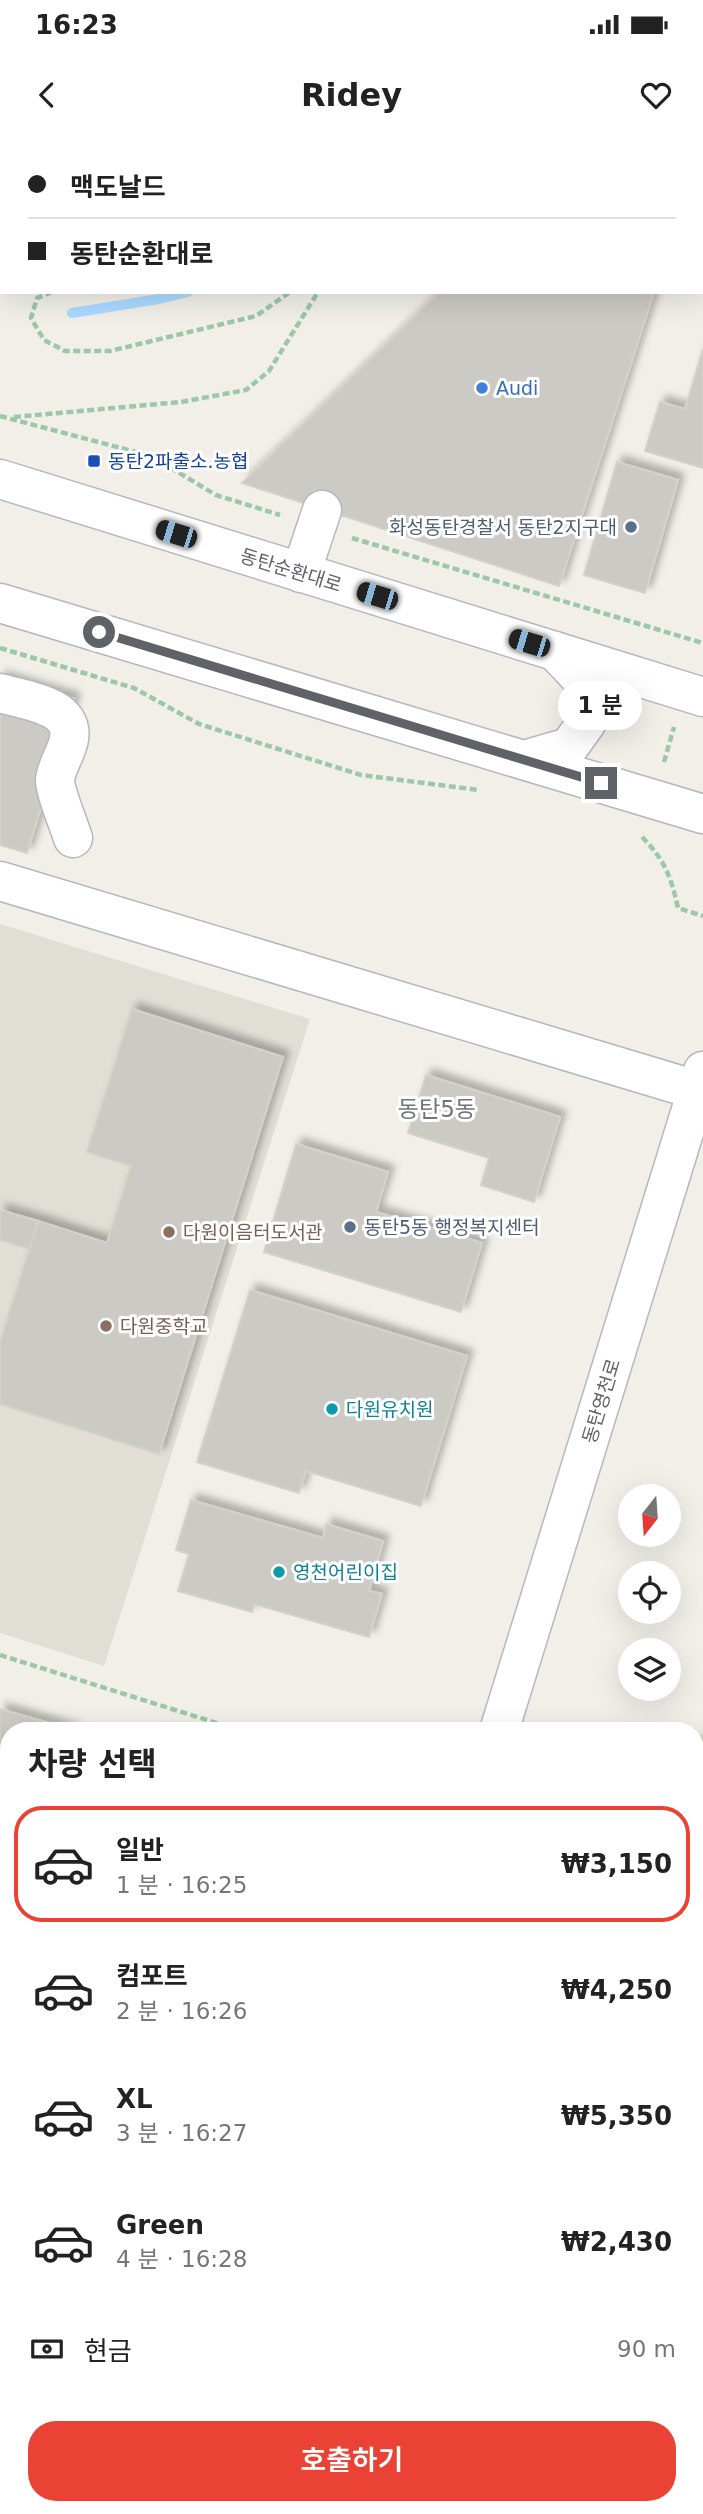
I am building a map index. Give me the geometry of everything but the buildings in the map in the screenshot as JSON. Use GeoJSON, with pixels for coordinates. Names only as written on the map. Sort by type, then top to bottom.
{"type":"FeatureCollection","features":[{"type":"Feature","properties":{"kind":"street","name":"동탄순환대로"},"geometry":{"type":"LineString","coordinates":[[0,479],[694,694]]}},
{"type":"Feature","properties":{"kind":"street"},"geometry":{"type":"LineString","coordinates":[[301,573],[322,510]]}},
{"type":"Feature","properties":{"kind":"street"},"geometry":{"type":"LineString","coordinates":[[0,603],[703,814]]}},
{"type":"Feature","properties":{"kind":"street"},"geometry":{"type":"LineString","coordinates":[[524,760],[569,747],[587,722],[589,687],[555,651]]}},
{"type":"Feature","properties":{"kind":"street"},"geometry":{"type":"LineString","coordinates":[[0,693],[50,708],[64,715],[70,727],[69,739],[55,780],[67,856],[0,854]]}},
{"type":"Feature","properties":{"kind":"street"},"geometry":{"type":"LineString","coordinates":[[0,881],[701,1085]]}},
{"type":"Feature","properties":{"kind":"street","name":"동탄영천로"},"geometry":{"type":"LineString","coordinates":[[502,1722],[701,1085]]}},
{"type":"Feature","properties":{"kind":"path"},"geometry":{"type":"LineString","coordinates":[[47,294],[37,298],[31,318],[44,340],[65,351],[110,351],[256,316],[287,294]]}},
{"type":"Feature","properties":{"kind":"path"},"geometry":{"type":"LineString","coordinates":[[12,417],[181,402],[246,390],[269,371],[317,294]]}},
{"type":"Feature","properties":{"kind":"path"},"geometry":{"type":"LineString","coordinates":[[699,642],[694,694],[653,799],[642,837],[657,852],[671,877],[678,908],[703,916]]}},
{"type":"Feature","properties":{"kind":"path"},"geometry":{"type":"LineString","coordinates":[[0,648],[134,688],[199,724],[360,775],[485,790]]}},
{"type":"Feature","properties":{"kind":"path"},"geometry":{"type":"LineString","coordinates":[[0,1655],[213,1722]]}},
{"type":"Feature","properties":{"kind":"shaded area","name":"다원중학교"},"geometry":{"type":"Polygon","coordinates":[[[0,924],[310,1019],[104,1666],[0,1633],[0,924]]]}},
{"type":"Feature","properties":{"kind":"waterway"},"geometry":{"type":"LineString","coordinates":[[72,313],[180,294]]}},
{"type":"Feature","properties":{"kind":"place","name":"Audi"},"geometry":{"type":"Point","coordinates":[482,388]}},
{"type":"Feature","properties":{"kind":"place","name":"동탄2파출소.농협"},"geometry":{"type":"Point","coordinates":[94,461]}},
{"type":"Feature","properties":{"kind":"place","name":"화성동탄경찰서 동탄2지구대"},"geometry":{"type":"Point","coordinates":[631,527]}},
{"type":"Feature","properties":{"kind":"place","name":"동탄5동 행정복지센터"},"geometry":{"type":"Point","coordinates":[350,1227]}},
{"type":"Feature","properties":{"kind":"place","name":"다원이음터도서관"},"geometry":{"type":"Point","coordinates":[169,1232]}},
{"type":"Feature","properties":{"kind":"place","name":"다원중학교"},"geometry":{"type":"Point","coordinates":[106,1326]}},
{"type":"Feature","properties":{"kind":"place","name":"다원유치원"},"geometry":{"type":"Point","coordinates":[332,1409]}},
{"type":"Feature","properties":{"kind":"place","name":"영천어린이집"},"geometry":{"type":"Point","coordinates":[279,1572]}},
{"type":"Feature","properties":{"kind":"district","name":"동탄5동"},"geometry":{"type":"Point","coordinates":[437,1109]}},
{"type":"Feature","properties":{"kind":"route"},"geometry":{"type":"LineString","coordinates":[[99,632],[601,783]]}}]}
